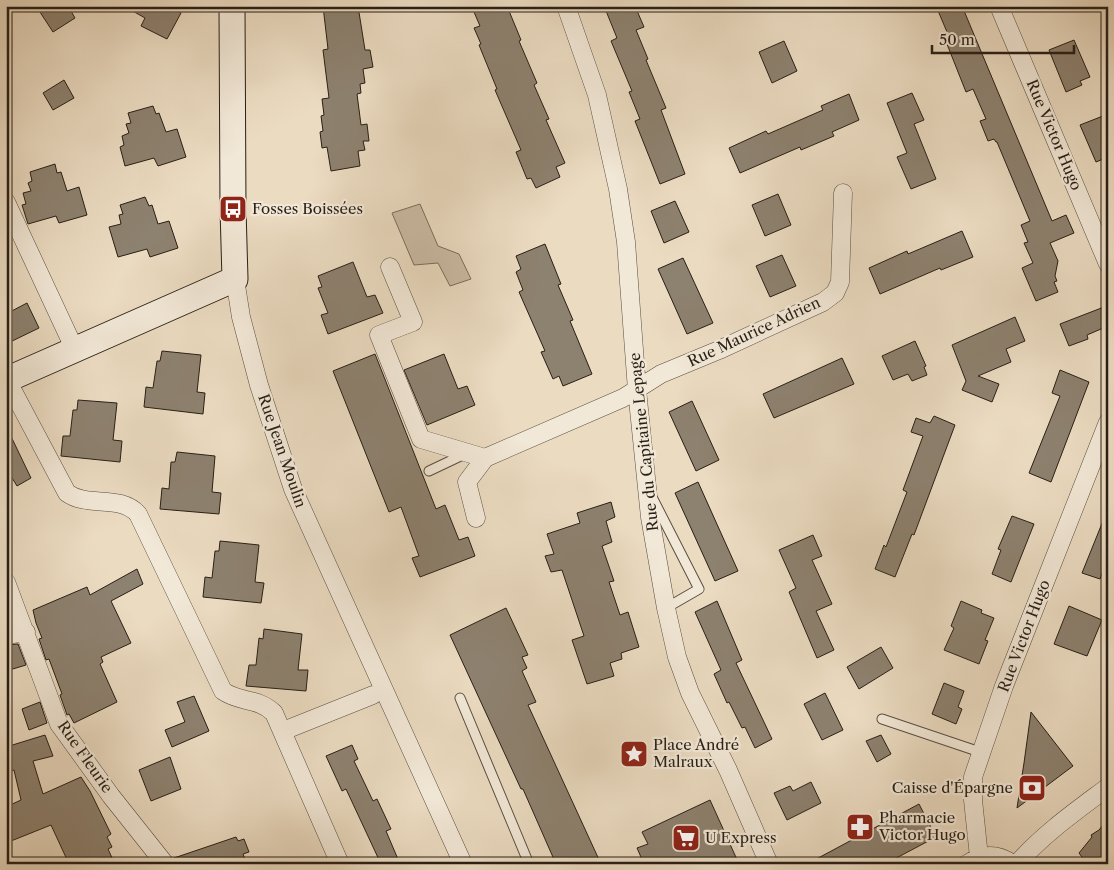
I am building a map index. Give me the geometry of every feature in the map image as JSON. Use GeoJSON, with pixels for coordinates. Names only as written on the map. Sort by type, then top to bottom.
{"type":"FeatureCollection","features":[{"type":"Feature","properties":{"kind":"street","name":"Rue Jean Moulin"},"geometry":{"type":"LineString","coordinates":[[232,6],[235,279],[241,317],[257,377],[293,489],[462,864]]}},
{"type":"Feature","properties":{"kind":"street","name":"Rue du Capitaine Lepage"},"geometry":{"type":"LineString","coordinates":[[566,6],[597,95],[618,189],[626,242],[637,390],[650,517],[666,608],[677,657],[690,693],[728,770],[769,864]]}},
{"type":"Feature","properties":{"kind":"street","name":"Rue Victor Hugo"},"geometry":{"type":"LineString","coordinates":[[999,6],[1108,264]]}},
{"type":"Feature","properties":{"kind":"street","name":"Rue Maurice Adrien"},"geometry":{"type":"LineString","coordinates":[[485,458],[623,398],[661,374],[719,350],[823,302],[835,293],[840,282],[843,193]]}},
{"type":"Feature","properties":{"kind":"street"},"geometry":{"type":"LineString","coordinates":[[6,202],[75,350]]}},
{"type":"Feature","properties":{"kind":"street"},"geometry":{"type":"LineString","coordinates":[[390,267],[413,322],[379,335],[421,439],[485,458],[467,482],[476,518]]}},
{"type":"Feature","properties":{"kind":"street"},"geometry":{"type":"LineString","coordinates":[[235,279],[6,380],[67,493],[80,500],[123,504],[132,508],[138,514],[223,691],[227,694],[262,703],[274,713],[340,864]]}},
{"type":"Feature","properties":{"kind":"street","name":"Rue Victor Hugo"},"geometry":{"type":"LineString","coordinates":[[973,860],[973,777],[980,752],[1108,422]]}},
{"type":"Feature","properties":{"kind":"street","name":"Rue Fleurie"},"geometry":{"type":"LineString","coordinates":[[6,582],[59,724],[111,796],[165,864]]}},
{"type":"Feature","properties":{"kind":"street"},"geometry":{"type":"LineString","coordinates":[[6,635],[26,632]]}},
{"type":"Feature","properties":{"kind":"street"},"geometry":{"type":"LineString","coordinates":[[283,732],[373,694]]}},
{"type":"Feature","properties":{"kind":"street"},"geometry":{"type":"LineString","coordinates":[[1017,864],[1052,829],[1108,787]]}},
{"type":"Feature","properties":{"kind":"street"},"geometry":{"type":"LineString","coordinates":[[973,860],[990,855],[1004,858],[1013,864]]}},
{"type":"Feature","properties":{"kind":"lane"},"geometry":{"type":"LineString","coordinates":[[429,471],[468,453]]}},
{"type":"Feature","properties":{"kind":"lane"},"geometry":{"type":"LineString","coordinates":[[647,489],[699,589],[666,608]]}},
{"type":"Feature","properties":{"kind":"lane"},"geometry":{"type":"LineString","coordinates":[[460,698],[529,864]]}},
{"type":"Feature","properties":{"kind":"lane"},"geometry":{"type":"LineString","coordinates":[[882,719],[980,752]]}},
{"type":"Feature","properties":{"kind":"shaded area"},"geometry":{"type":"Polygon","coordinates":[[[420,204],[438,246],[459,254],[471,279],[450,286],[438,263],[414,265],[392,213],[420,204]]]}},
{"type":"Feature","properties":{"kind":"building"},"geometry":{"type":"Polygon","coordinates":[[[36,6],[68,6],[75,18],[53,32],[36,6]]]}},
{"type":"Feature","properties":{"kind":"building"},"geometry":{"type":"Polygon","coordinates":[[[124,6],[167,6],[181,13],[167,39],[141,26],[145,18],[124,6]]]}},
{"type":"Feature","properties":{"kind":"building"},"geometry":{"type":"Polygon","coordinates":[[[323,6],[358,6],[365,50],[370,50],[373,67],[363,69],[365,83],[360,84],[361,93],[357,94],[361,125],[367,124],[369,141],[363,141],[365,150],[358,151],[360,166],[331,171],[327,147],[322,148],[320,132],[323,131],[321,116],[324,115],[322,99],[329,98],[323,50],[328,49],[323,6]]]}},
{"type":"Feature","properties":{"kind":"building"},"geometry":{"type":"Polygon","coordinates":[[[487,6],[507,6],[521,40],[519,41],[537,83],[534,85],[549,119],[546,120],[565,163],[556,167],[560,177],[536,188],[531,178],[527,179],[516,152],[521,150],[495,90],[497,89],[474,28],[480,26],[474,12],[487,6]]]}},
{"type":"Feature","properties":{"kind":"building"},"geometry":{"type":"Polygon","coordinates":[[[604,6],[635,6],[644,27],[636,30],[666,108],[661,110],[685,174],[660,184],[635,121],[640,119],[629,92],[632,91],[611,41],[617,38],[604,6]]]}},
{"type":"Feature","properties":{"kind":"building"},"geometry":{"type":"Polygon","coordinates":[[[936,6],[962,6],[1052,221],[1066,215],[1074,233],[1050,243],[1058,261],[1055,276],[1057,281],[1054,282],[1058,292],[1036,301],[1022,268],[1033,263],[1024,243],[1028,242],[1021,225],[1030,221],[997,142],[994,139],[988,141],[980,121],[986,119],[973,89],[966,92],[943,34],[947,32],[936,6]]]}},
{"type":"Feature","properties":{"kind":"building"},"geometry":{"type":"Polygon","coordinates":[[[1074,40],[1090,77],[1080,81],[1082,85],[1066,92],[1049,50],[1074,40]]]}},
{"type":"Feature","properties":{"kind":"building"},"geometry":{"type":"Polygon","coordinates":[[[784,41],[797,71],[772,83],[759,52],[784,41]]]}},
{"type":"Feature","properties":{"kind":"building"},"geometry":{"type":"Polygon","coordinates":[[[64,80],[74,98],[53,110],[43,93],[64,80]]]}},
{"type":"Feature","properties":{"kind":"building"},"geometry":{"type":"Polygon","coordinates":[[[912,93],[924,120],[914,124],[936,179],[911,189],[897,157],[907,153],[887,103],[912,93]]]}},
{"type":"Feature","properties":{"kind":"building"},"geometry":{"type":"Polygon","coordinates":[[[849,94],[859,120],[832,132],[834,136],[801,150],[800,147],[740,173],[729,148],[766,131],[768,134],[823,110],[821,106],[849,94]]]}},
{"type":"Feature","properties":{"kind":"building"},"geometry":{"type":"Polygon","coordinates":[[[153,106],[156,114],[159,113],[166,132],[177,129],[186,157],[158,166],[154,158],[125,166],[120,147],[124,145],[122,136],[129,133],[126,124],[131,123],[128,113],[153,106]]]}},
{"type":"Feature","properties":{"kind":"building"},"geometry":{"type":"Polygon","coordinates":[[[1108,114],[1108,157],[1096,162],[1080,125],[1108,114]]]}},
{"type":"Feature","properties":{"kind":"building"},"geometry":{"type":"Polygon","coordinates":[[[55,164],[57,173],[61,172],[67,191],[79,187],[87,215],[59,223],[56,216],[28,224],[22,205],[26,204],[23,193],[31,191],[28,183],[32,181],[30,172],[55,164]]]}},
{"type":"Feature","properties":{"kind":"building"},"geometry":{"type":"Polygon","coordinates":[[[778,194],[791,225],[765,236],[752,205],[778,194]]]}},
{"type":"Feature","properties":{"kind":"building"},"geometry":{"type":"Polygon","coordinates":[[[145,197],[149,206],[152,205],[158,224],[169,221],[178,248],[150,257],[147,249],[118,257],[109,227],[121,224],[119,215],[123,214],[120,205],[145,197]]]}},
{"type":"Feature","properties":{"kind":"building"},"geometry":{"type":"Polygon","coordinates":[[[675,201],[689,232],[664,243],[651,211],[675,201]]]}},
{"type":"Feature","properties":{"kind":"building"},"geometry":{"type":"Polygon","coordinates":[[[962,231],[973,257],[941,270],[940,268],[880,294],[869,268],[907,251],[908,254],[962,231]]]}},
{"type":"Feature","properties":{"kind":"building"},"geometry":{"type":"Polygon","coordinates":[[[545,244],[561,284],[558,285],[573,320],[570,321],[592,374],[563,386],[559,376],[553,379],[541,352],[545,351],[519,292],[523,290],[516,272],[521,269],[516,256],[545,244]]]}},
{"type":"Feature","properties":{"kind":"building"},"geometry":{"type":"Polygon","coordinates":[[[782,255],[796,286],[770,297],[756,266],[782,255]]]}},
{"type":"Feature","properties":{"kind":"building"},"geometry":{"type":"Polygon","coordinates":[[[683,258],[713,323],[687,334],[658,269],[683,258]]]}},
{"type":"Feature","properties":{"kind":"building"},"geometry":{"type":"Polygon","coordinates":[[[353,262],[367,297],[375,295],[383,313],[328,334],[321,315],[328,313],[318,288],[322,287],[318,276],[353,262]]]}},
{"type":"Feature","properties":{"kind":"building"},"geometry":{"type":"Polygon","coordinates":[[[27,303],[39,328],[6,344],[6,314],[27,303]]]}},
{"type":"Feature","properties":{"kind":"building"},"geometry":{"type":"Polygon","coordinates":[[[1104,307],[1108,318],[1108,326],[1087,335],[1088,339],[1069,346],[1060,324],[1104,307]]]}},
{"type":"Feature","properties":{"kind":"building"},"geometry":{"type":"Polygon","coordinates":[[[1015,317],[1025,341],[1006,349],[1011,362],[978,376],[999,384],[992,402],[962,390],[966,381],[952,345],[1015,317]]]}},
{"type":"Feature","properties":{"kind":"building"},"geometry":{"type":"Polygon","coordinates":[[[915,341],[926,366],[924,367],[927,375],[912,381],[908,374],[893,380],[882,356],[915,341]]]}},
{"type":"Feature","properties":{"kind":"building"},"geometry":{"type":"Polygon","coordinates":[[[162,351],[201,355],[197,392],[205,393],[203,414],[144,407],[146,387],[153,388],[157,361],[160,361],[162,351]]]}},
{"type":"Feature","properties":{"kind":"building"},"geometry":{"type":"Polygon","coordinates":[[[375,354],[436,509],[445,505],[459,540],[468,537],[475,556],[420,577],[412,558],[419,556],[401,507],[389,512],[333,371],[375,354]]]}},
{"type":"Feature","properties":{"kind":"building"},"geometry":{"type":"Polygon","coordinates":[[[444,354],[458,389],[467,386],[475,405],[427,425],[404,370],[444,354]]]}},
{"type":"Feature","properties":{"kind":"building"},"geometry":{"type":"Polygon","coordinates":[[[842,358],[854,384],[774,418],[763,394],[842,358]]]}},
{"type":"Feature","properties":{"kind":"building"},"geometry":{"type":"Polygon","coordinates":[[[1060,370],[1089,382],[1051,482],[1029,473],[1060,396],[1052,393],[1060,370]]]}},
{"type":"Feature","properties":{"kind":"building"},"geometry":{"type":"Polygon","coordinates":[[[78,400],[117,403],[113,440],[122,441],[120,462],[61,456],[63,436],[70,436],[73,410],[77,410],[78,400]]]}},
{"type":"Feature","properties":{"kind":"building"},"geometry":{"type":"Polygon","coordinates":[[[692,401],[719,460],[696,471],[669,412],[692,401]]]}},
{"type":"Feature","properties":{"kind":"building"},"geometry":{"type":"Polygon","coordinates":[[[934,416],[955,425],[914,535],[912,534],[895,577],[875,569],[884,545],[886,547],[907,492],[903,490],[923,436],[911,432],[916,418],[930,423],[934,416]]]}},
{"type":"Feature","properties":{"kind":"building"},"geometry":{"type":"Polygon","coordinates":[[[6,426],[31,478],[17,486],[6,468],[6,426]]]}},
{"type":"Feature","properties":{"kind":"building"},"geometry":{"type":"Polygon","coordinates":[[[177,452],[215,456],[212,492],[221,493],[219,514],[160,509],[162,488],[169,489],[171,462],[175,462],[177,452]]]}},
{"type":"Feature","properties":{"kind":"building"},"geometry":{"type":"Polygon","coordinates":[[[698,482],[738,571],[715,581],[675,493],[698,482]]]}},
{"type":"Feature","properties":{"kind":"building"},"geometry":{"type":"Polygon","coordinates":[[[611,502],[615,517],[606,521],[612,542],[602,546],[614,581],[609,582],[620,615],[628,612],[639,647],[621,653],[622,659],[610,663],[614,676],[587,684],[572,640],[584,636],[562,570],[551,572],[545,556],[554,554],[547,534],[580,523],[577,513],[611,502]]]}},
{"type":"Feature","properties":{"kind":"building"},"geometry":{"type":"Polygon","coordinates":[[[1107,511],[1108,558],[1100,579],[1082,573],[1107,511]]]}},
{"type":"Feature","properties":{"kind":"building"},"geometry":{"type":"Polygon","coordinates":[[[1012,516],[1034,524],[1011,582],[992,574],[1001,550],[998,549],[1012,516]]]}},
{"type":"Feature","properties":{"kind":"building"},"geometry":{"type":"Polygon","coordinates":[[[813,535],[822,556],[812,560],[832,604],[816,611],[834,650],[817,658],[789,592],[796,588],[779,550],[813,535]]]}},
{"type":"Feature","properties":{"kind":"building"},"geometry":{"type":"Polygon","coordinates":[[[220,541],[259,545],[255,582],[264,583],[261,603],[203,597],[205,577],[212,578],[215,551],[219,551],[220,541]]]}},
{"type":"Feature","properties":{"kind":"building"},"geometry":{"type":"Polygon","coordinates":[[[137,569],[143,584],[111,601],[131,643],[101,657],[103,662],[100,664],[117,702],[74,723],[69,714],[67,715],[60,695],[62,694],[49,659],[46,660],[39,639],[42,638],[33,610],[87,587],[90,595],[137,569]]]}},
{"type":"Feature","properties":{"kind":"building"},"geometry":{"type":"Polygon","coordinates":[[[717,601],[742,660],[736,663],[772,739],[755,748],[745,727],[742,728],[729,702],[727,703],[714,674],[721,670],[695,612],[717,601]]]}},
{"type":"Feature","properties":{"kind":"building"},"geometry":{"type":"Polygon","coordinates":[[[961,601],[982,610],[981,613],[994,618],[985,640],[988,641],[979,664],[944,650],[954,628],[951,626],[961,601]]]}},
{"type":"Feature","properties":{"kind":"building"},"geometry":{"type":"Polygon","coordinates":[[[1069,606],[1102,620],[1087,656],[1054,644],[1069,606]]]}},
{"type":"Feature","properties":{"kind":"building"},"geometry":{"type":"Polygon","coordinates":[[[506,608],[528,655],[522,657],[527,668],[522,671],[536,702],[528,705],[601,864],[556,864],[523,789],[521,789],[450,635],[506,608]]]}},
{"type":"Feature","properties":{"kind":"building"},"geometry":{"type":"Polygon","coordinates":[[[264,629],[302,634],[298,670],[308,670],[306,691],[246,686],[249,665],[256,665],[259,638],[263,639],[264,629]]]}},
{"type":"Feature","properties":{"kind":"building"},"geometry":{"type":"Polygon","coordinates":[[[18,644],[26,665],[6,671],[6,645],[18,644]]]}},
{"type":"Feature","properties":{"kind":"building"},"geometry":{"type":"Polygon","coordinates":[[[881,647],[893,668],[859,689],[847,667],[881,647]]]}},
{"type":"Feature","properties":{"kind":"building"},"geometry":{"type":"Polygon","coordinates":[[[944,683],[964,691],[958,707],[962,709],[956,724],[932,714],[944,683]]]}},
{"type":"Feature","properties":{"kind":"building"},"geometry":{"type":"Polygon","coordinates":[[[825,693],[843,730],[822,740],[804,704],[825,693]]]}},
{"type":"Feature","properties":{"kind":"building"},"geometry":{"type":"Polygon","coordinates":[[[194,696],[209,731],[172,747],[165,730],[185,722],[177,702],[194,696]]]}},
{"type":"Feature","properties":{"kind":"building"},"geometry":{"type":"Polygon","coordinates":[[[40,702],[47,723],[29,730],[22,709],[40,702]]]}},
{"type":"Feature","properties":{"kind":"building"},"geometry":{"type":"Polygon","coordinates":[[[1031,712],[1073,766],[1017,808],[1024,763],[1031,712]]]}},
{"type":"Feature","properties":{"kind":"building"},"geometry":{"type":"Polygon","coordinates":[[[45,735],[53,756],[33,761],[43,794],[81,777],[111,834],[107,837],[112,847],[108,849],[113,860],[105,864],[69,864],[51,825],[6,843],[6,807],[21,800],[14,770],[6,773],[6,747],[45,735]]]}},
{"type":"Feature","properties":{"kind":"building"},"geometry":{"type":"Polygon","coordinates":[[[881,735],[891,754],[877,762],[866,741],[881,735]]]}},
{"type":"Feature","properties":{"kind":"building"},"geometry":{"type":"Polygon","coordinates":[[[352,745],[358,759],[354,761],[373,801],[377,799],[391,829],[386,831],[400,864],[381,864],[346,789],[342,791],[326,756],[352,745]]]}},
{"type":"Feature","properties":{"kind":"building"},"geometry":{"type":"Polygon","coordinates":[[[170,757],[181,789],[151,801],[139,770],[170,757]]]}},
{"type":"Feature","properties":{"kind":"building"},"geometry":{"type":"Polygon","coordinates":[[[811,782],[821,803],[787,820],[774,793],[790,786],[793,791],[811,782]]]}},
{"type":"Feature","properties":{"kind":"building","name":"U Express"},"geometry":{"type":"Polygon","coordinates":[[[710,800],[739,864],[644,864],[637,848],[648,844],[642,832],[710,800]]]}},
{"type":"Feature","properties":{"kind":"building"},"geometry":{"type":"Polygon","coordinates":[[[919,804],[936,837],[885,864],[807,864],[919,804]]]}},
{"type":"Feature","properties":{"kind":"building"},"geometry":{"type":"Polygon","coordinates":[[[1108,819],[1108,864],[1087,864],[1079,853],[1092,837],[1091,835],[1099,830],[1108,819]]]}},
{"type":"Feature","properties":{"kind":"building"},"geometry":{"type":"Polygon","coordinates":[[[236,837],[238,841],[244,839],[249,852],[243,854],[247,864],[175,864],[174,858],[236,837]]]}},
{"type":"Feature","properties":{"kind":"place","name":"Fosses Boissées"},"geometry":{"type":"Point","coordinates":[233,209]}},
{"type":"Feature","properties":{"kind":"place","name":"Place André Malraux"},"geometry":{"type":"Point","coordinates":[634,754]}},
{"type":"Feature","properties":{"kind":"place","name":"Caisse d'Épargne"},"geometry":{"type":"Point","coordinates":[1032,788]}},
{"type":"Feature","properties":{"kind":"place","name":"Pharmacie Victor Hugo"},"geometry":{"type":"Point","coordinates":[860,827]}},
{"type":"Feature","properties":{"kind":"place","name":"U Express"},"geometry":{"type":"Point","coordinates":[686,838]}}]}
